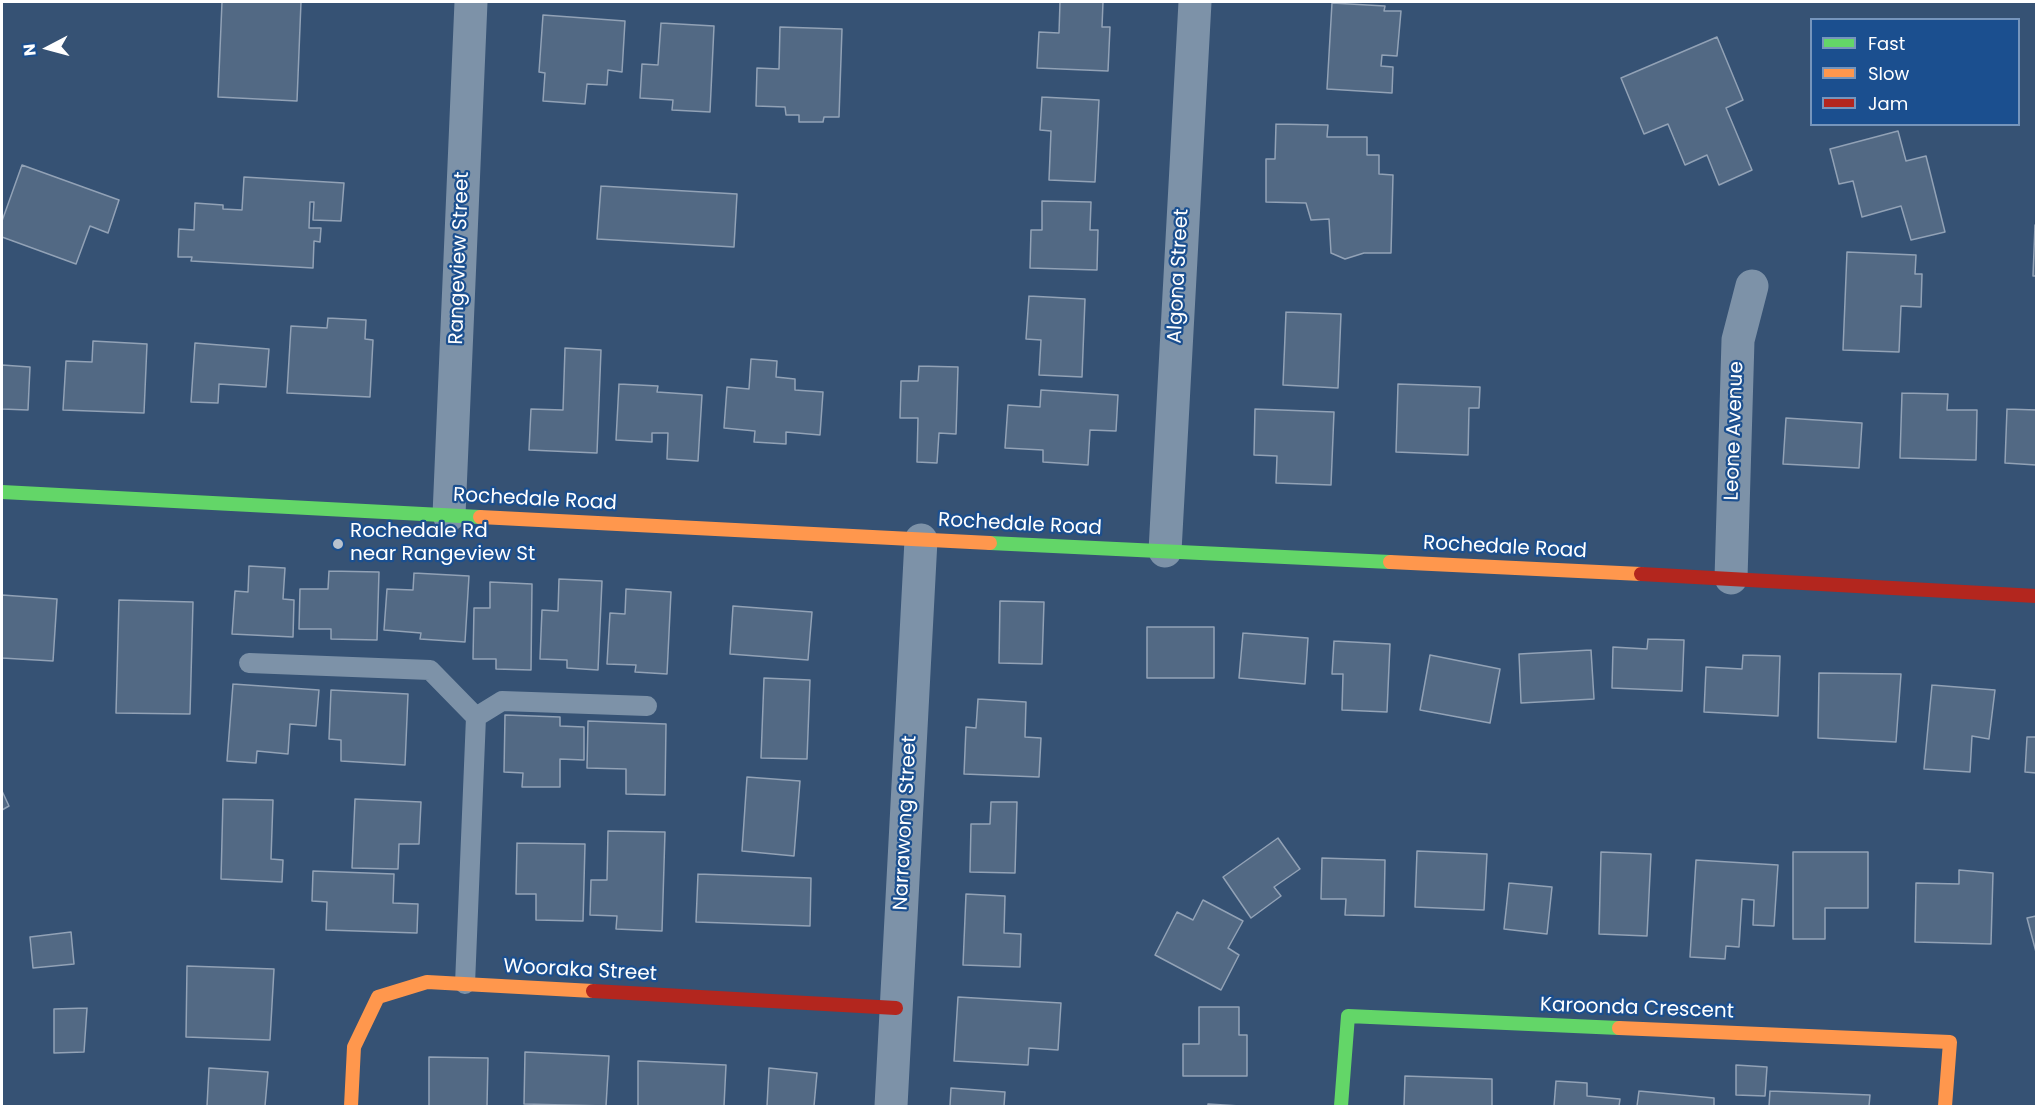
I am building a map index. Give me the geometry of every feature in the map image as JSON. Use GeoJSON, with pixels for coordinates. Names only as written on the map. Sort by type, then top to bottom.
{"type":"FeatureCollection","features":[{"type":"Feature","properties":{"kind":"main road","name":"Rochedale Road"},"geometry":{"type":"LineString","coordinates":[[2,492],[921,540],[1731,578],[2037,596]]}},
{"type":"Feature","properties":{"kind":"main road","name":"Wooraka Street"},"geometry":{"type":"LineString","coordinates":[[351,1107],[354,1047],[378,997],[427,982],[896,1008]]}},
{"type":"Feature","properties":{"kind":"main road","name":"Karoonda Crescent"},"geometry":{"type":"LineString","coordinates":[[1341,1107],[1348,1016],[1950,1042],[1945,1107]]}},
{"type":"Feature","properties":{"kind":"street","name":"Rangeview Street"},"geometry":{"type":"LineString","coordinates":[[449,516],[471,2]]}},
{"type":"Feature","properties":{"kind":"street","name":"Algona Street"},"geometry":{"type":"LineString","coordinates":[[1165,551],[1195,2]]}},
{"type":"Feature","properties":{"kind":"street","name":"Leone Avenue"},"geometry":{"type":"LineString","coordinates":[[1731,578],[1738,340],[1752,286]]}},
{"type":"Feature","properties":{"kind":"street","name":"Narrawong Street"},"geometry":{"type":"LineString","coordinates":[[891,1107],[921,540]]}},
{"type":"Feature","properties":{"kind":"lane"},"geometry":{"type":"LineString","coordinates":[[249,663],[430,670],[476,717],[465,984]]}},
{"type":"Feature","properties":{"kind":"lane"},"geometry":{"type":"LineString","coordinates":[[476,717],[502,701],[647,706]]}},
{"type":"Feature","properties":{"kind":"building"},"geometry":{"type":"Polygon","coordinates":[[[222,2],[301,2],[297,101],[218,97],[222,2]]]}},
{"type":"Feature","properties":{"kind":"building"},"geometry":{"type":"Polygon","coordinates":[[[1060,2],[1103,2],[1102,27],[1110,27],[1108,71],[1037,68],[1039,32],[1059,33],[1060,2]]]}},
{"type":"Feature","properties":{"kind":"building"},"geometry":{"type":"Polygon","coordinates":[[[1332,3],[1385,6],[1384,11],[1401,11],[1397,56],[1382,55],[1381,66],[1393,67],[1392,93],[1327,89],[1332,3]]]}},
{"type":"Feature","properties":{"kind":"building"},"geometry":{"type":"Polygon","coordinates":[[[543,15],[625,21],[622,72],[608,70],[607,85],[587,84],[585,104],[543,101],[545,73],[539,72],[543,15]]]}},
{"type":"Feature","properties":{"kind":"building"},"geometry":{"type":"Polygon","coordinates":[[[661,23],[714,26],[710,112],[672,110],[673,100],[640,98],[642,64],[658,65],[661,23]]]}},
{"type":"Feature","properties":{"kind":"building"},"geometry":{"type":"Polygon","coordinates":[[[780,27],[842,29],[839,117],[824,117],[823,122],[799,122],[799,115],[786,115],[785,107],[756,106],[757,68],[779,69],[780,27]]]}},
{"type":"Feature","properties":{"kind":"building"},"geometry":{"type":"Polygon","coordinates":[[[1717,37],[1743,100],[1726,108],[1752,170],[1719,185],[1707,155],[1685,165],[1668,124],[1644,134],[1621,78],[1717,37]]]}},
{"type":"Feature","properties":{"kind":"building"},"geometry":{"type":"Polygon","coordinates":[[[1042,97],[1099,100],[1095,182],[1049,180],[1051,131],[1040,130],[1042,97]]]}},
{"type":"Feature","properties":{"kind":"building"},"geometry":{"type":"Polygon","coordinates":[[[1276,124],[1328,125],[1327,137],[1367,137],[1367,155],[1379,155],[1379,174],[1393,175],[1391,253],[1364,253],[1345,259],[1331,253],[1329,219],[1311,220],[1306,203],[1266,202],[1266,159],[1275,159],[1276,124]]]}},
{"type":"Feature","properties":{"kind":"building"},"geometry":{"type":"Polygon","coordinates":[[[1898,131],[1906,161],[1926,156],[1945,232],[1911,240],[1901,206],[1862,217],[1853,181],[1839,184],[1830,149],[1898,131]]]}},
{"type":"Feature","properties":{"kind":"building"},"geometry":{"type":"Polygon","coordinates":[[[22,165],[119,200],[108,233],[90,226],[76,264],[2,237],[2,221],[22,165]]]}},
{"type":"Feature","properties":{"kind":"building"},"geometry":{"type":"Polygon","coordinates":[[[244,177],[344,183],[341,221],[313,220],[314,202],[310,202],[309,228],[321,228],[320,242],[314,241],[313,268],[191,261],[192,257],[178,257],[179,229],[194,230],[195,203],[223,205],[223,209],[242,210],[244,177]]]}},
{"type":"Feature","properties":{"kind":"building"},"geometry":{"type":"Polygon","coordinates":[[[601,186],[737,194],[734,247],[597,239],[601,186]]]}},
{"type":"Feature","properties":{"kind":"building"},"geometry":{"type":"Polygon","coordinates":[[[1042,201],[1091,202],[1090,230],[1098,230],[1097,270],[1030,268],[1031,230],[1042,230],[1042,201]]]}},
{"type":"Feature","properties":{"kind":"building"},"geometry":{"type":"Polygon","coordinates":[[[2035,225],[2036,276],[2033,276],[2035,225]]]}},
{"type":"Feature","properties":{"kind":"building"},"geometry":{"type":"Polygon","coordinates":[[[1847,252],[1916,255],[1915,274],[1922,274],[1921,307],[1901,306],[1899,352],[1843,350],[1847,252]]]}},
{"type":"Feature","properties":{"kind":"building"},"geometry":{"type":"Polygon","coordinates":[[[1029,296],[1085,299],[1082,377],[1039,375],[1041,340],[1026,339],[1029,296]]]}},
{"type":"Feature","properties":{"kind":"building"},"geometry":{"type":"Polygon","coordinates":[[[1286,312],[1341,314],[1338,388],[1283,385],[1286,312]]]}},
{"type":"Feature","properties":{"kind":"building"},"geometry":{"type":"Polygon","coordinates":[[[328,318],[366,320],[365,339],[373,340],[370,397],[287,393],[291,326],[327,328],[328,318]]]}},
{"type":"Feature","properties":{"kind":"building"},"geometry":{"type":"Polygon","coordinates":[[[93,341],[147,344],[144,413],[63,410],[66,361],[92,362],[93,341]]]}},
{"type":"Feature","properties":{"kind":"building"},"geometry":{"type":"Polygon","coordinates":[[[195,343],[269,349],[266,387],[219,384],[218,403],[191,402],[195,343]]]}},
{"type":"Feature","properties":{"kind":"building"},"geometry":{"type":"Polygon","coordinates":[[[565,348],[601,350],[597,453],[529,450],[531,409],[563,410],[565,348]]]}},
{"type":"Feature","properties":{"kind":"building"},"geometry":{"type":"Polygon","coordinates":[[[751,359],[777,361],[776,377],[795,379],[795,390],[823,392],[820,435],[786,432],[786,444],[754,442],[755,431],[724,428],[727,387],[749,389],[751,359]]]}},
{"type":"Feature","properties":{"kind":"building"},"geometry":{"type":"Polygon","coordinates":[[[2,365],[30,367],[28,410],[2,409],[2,365]]]}},
{"type":"Feature","properties":{"kind":"building"},"geometry":{"type":"Polygon","coordinates":[[[919,366],[958,367],[956,434],[939,433],[937,463],[917,462],[918,418],[900,418],[901,381],[918,381],[919,366]]]}},
{"type":"Feature","properties":{"kind":"building"},"geometry":{"type":"Polygon","coordinates":[[[619,384],[658,386],[657,392],[702,395],[698,461],[667,459],[668,433],[652,433],[652,442],[616,440],[619,384]]]}},
{"type":"Feature","properties":{"kind":"building"},"geometry":{"type":"Polygon","coordinates":[[[1398,384],[1480,387],[1479,408],[1469,408],[1468,455],[1396,452],[1398,384]]]}},
{"type":"Feature","properties":{"kind":"building"},"geometry":{"type":"Polygon","coordinates":[[[1041,390],[1118,395],[1116,431],[1090,430],[1088,465],[1043,462],[1043,450],[1005,448],[1008,405],[1040,407],[1041,390]]]}},
{"type":"Feature","properties":{"kind":"building"},"geometry":{"type":"Polygon","coordinates":[[[1902,393],[1948,394],[1947,410],[1977,410],[1976,460],[1900,458],[1902,393]]]}},
{"type":"Feature","properties":{"kind":"building"},"geometry":{"type":"Polygon","coordinates":[[[1255,409],[1334,412],[1331,485],[1276,483],[1277,456],[1254,455],[1255,409]]]}},
{"type":"Feature","properties":{"kind":"building"},"geometry":{"type":"Polygon","coordinates":[[[2007,409],[2036,410],[2036,465],[2005,463],[2007,409]]]}},
{"type":"Feature","properties":{"kind":"building"},"geometry":{"type":"Polygon","coordinates":[[[1786,418],[1862,423],[1859,468],[1783,464],[1786,418]]]}},
{"type":"Feature","properties":{"kind":"building"},"geometry":{"type":"Polygon","coordinates":[[[249,566],[285,568],[283,599],[294,600],[293,637],[232,634],[235,591],[248,592],[249,566]]]}},
{"type":"Feature","properties":{"kind":"building"},"geometry":{"type":"Polygon","coordinates":[[[329,571],[379,572],[377,640],[331,639],[331,629],[299,629],[300,589],[328,589],[329,571]]]}},
{"type":"Feature","properties":{"kind":"building"},"geometry":{"type":"Polygon","coordinates":[[[414,573],[469,576],[465,642],[420,639],[421,633],[384,630],[387,589],[413,590],[414,573]]]}},
{"type":"Feature","properties":{"kind":"building"},"geometry":{"type":"Polygon","coordinates":[[[559,579],[602,581],[598,670],[567,668],[567,660],[540,659],[542,610],[558,611],[559,579]]]}},
{"type":"Feature","properties":{"kind":"building"},"geometry":{"type":"Polygon","coordinates":[[[490,582],[532,584],[531,670],[496,669],[496,659],[473,659],[474,608],[490,608],[490,582]]]}},
{"type":"Feature","properties":{"kind":"building"},"geometry":{"type":"Polygon","coordinates":[[[626,589],[671,592],[667,674],[635,672],[636,665],[607,664],[610,613],[625,614],[626,589]]]}},
{"type":"Feature","properties":{"kind":"building"},"geometry":{"type":"Polygon","coordinates":[[[2,595],[57,599],[53,661],[2,658],[2,595]]]}},
{"type":"Feature","properties":{"kind":"building"},"geometry":{"type":"Polygon","coordinates":[[[119,600],[193,602],[190,714],[116,713],[119,600]]]}},
{"type":"Feature","properties":{"kind":"building"},"geometry":{"type":"Polygon","coordinates":[[[1000,601],[1044,602],[1042,664],[999,663],[1000,601]]]}},
{"type":"Feature","properties":{"kind":"building"},"geometry":{"type":"Polygon","coordinates":[[[733,606],[812,612],[808,660],[730,654],[733,606]]]}},
{"type":"Feature","properties":{"kind":"building"},"geometry":{"type":"Polygon","coordinates":[[[1147,627],[1214,627],[1214,678],[1147,678],[1147,627]]]}},
{"type":"Feature","properties":{"kind":"building"},"geometry":{"type":"Polygon","coordinates":[[[1243,633],[1308,638],[1305,684],[1239,678],[1243,633]]]}},
{"type":"Feature","properties":{"kind":"building"},"geometry":{"type":"Polygon","coordinates":[[[1648,639],[1684,640],[1682,691],[1612,688],[1613,647],[1647,649],[1648,639]]]}},
{"type":"Feature","properties":{"kind":"building"},"geometry":{"type":"Polygon","coordinates":[[[1334,641],[1390,644],[1387,712],[1342,710],[1343,674],[1332,674],[1334,641]]]}},
{"type":"Feature","properties":{"kind":"building"},"geometry":{"type":"Polygon","coordinates":[[[1591,650],[1594,699],[1521,703],[1519,654],[1591,650]]]}},
{"type":"Feature","properties":{"kind":"building"},"geometry":{"type":"Polygon","coordinates":[[[1430,655],[1500,669],[1490,723],[1420,710],[1430,655]]]}},
{"type":"Feature","properties":{"kind":"building"},"geometry":{"type":"Polygon","coordinates":[[[1743,655],[1780,656],[1778,716],[1704,712],[1706,667],[1742,669],[1743,655]]]}},
{"type":"Feature","properties":{"kind":"building"},"geometry":{"type":"Polygon","coordinates":[[[1819,673],[1901,674],[1896,742],[1818,738],[1819,673]]]}},
{"type":"Feature","properties":{"kind":"building"},"geometry":{"type":"Polygon","coordinates":[[[764,678],[810,680],[807,759],[761,758],[764,678]]]}},
{"type":"Feature","properties":{"kind":"building"},"geometry":{"type":"Polygon","coordinates":[[[233,684],[319,690],[316,726],[290,724],[288,754],[257,751],[256,763],[227,761],[233,684]]]}},
{"type":"Feature","properties":{"kind":"building"},"geometry":{"type":"Polygon","coordinates":[[[1932,685],[1995,690],[1989,739],[1972,736],[1970,772],[1924,769],[1932,685]]]}},
{"type":"Feature","properties":{"kind":"building"},"geometry":{"type":"Polygon","coordinates":[[[331,690],[408,694],[405,765],[341,761],[341,740],[329,739],[331,690]]]}},
{"type":"Feature","properties":{"kind":"building"},"geometry":{"type":"Polygon","coordinates":[[[978,699],[1026,702],[1025,737],[1041,738],[1039,777],[964,774],[966,727],[976,728],[978,699]]]}},
{"type":"Feature","properties":{"kind":"building"},"geometry":{"type":"Polygon","coordinates":[[[505,715],[560,717],[560,726],[584,727],[584,760],[560,759],[560,787],[522,787],[523,773],[504,772],[505,715]]]}},
{"type":"Feature","properties":{"kind":"building"},"geometry":{"type":"Polygon","coordinates":[[[588,721],[666,724],[665,795],[626,794],[626,769],[587,768],[588,721]]]}},
{"type":"Feature","properties":{"kind":"building"},"geometry":{"type":"Polygon","coordinates":[[[2027,737],[2036,737],[2036,773],[2025,772],[2027,737]]]}},
{"type":"Feature","properties":{"kind":"building"},"geometry":{"type":"Polygon","coordinates":[[[747,777],[800,781],[794,856],[742,851],[747,777]]]}},
{"type":"Feature","properties":{"kind":"building"},"geometry":{"type":"Polygon","coordinates":[[[2,791],[9,806],[2,810],[2,791]]]}},
{"type":"Feature","properties":{"kind":"building"},"geometry":{"type":"Polygon","coordinates":[[[223,799],[273,800],[271,859],[283,860],[282,882],[221,879],[223,799]]]}},
{"type":"Feature","properties":{"kind":"building"},"geometry":{"type":"Polygon","coordinates":[[[355,799],[421,802],[419,844],[399,844],[398,869],[352,868],[355,799]]]}},
{"type":"Feature","properties":{"kind":"building"},"geometry":{"type":"Polygon","coordinates":[[[991,802],[1017,802],[1015,873],[970,872],[971,824],[990,824],[991,802]]]}},
{"type":"Feature","properties":{"kind":"building"},"geometry":{"type":"Polygon","coordinates":[[[608,831],[665,832],[662,931],[616,929],[617,916],[590,915],[591,880],[607,880],[608,831]]]}},
{"type":"Feature","properties":{"kind":"building"},"geometry":{"type":"Polygon","coordinates":[[[1278,838],[1300,869],[1274,887],[1281,896],[1251,918],[1223,877],[1278,838]]]}},
{"type":"Feature","properties":{"kind":"building"},"geometry":{"type":"Polygon","coordinates":[[[517,843],[585,844],[583,921],[536,920],[536,894],[516,894],[517,843]]]}},
{"type":"Feature","properties":{"kind":"building"},"geometry":{"type":"Polygon","coordinates":[[[1417,851],[1487,854],[1484,910],[1415,907],[1417,851]]]}},
{"type":"Feature","properties":{"kind":"building"},"geometry":{"type":"Polygon","coordinates":[[[1601,852],[1651,854],[1647,936],[1599,934],[1601,852]]]}},
{"type":"Feature","properties":{"kind":"building"},"geometry":{"type":"Polygon","coordinates":[[[1793,852],[1868,852],[1868,908],[1825,908],[1825,939],[1793,939],[1793,852]]]}},
{"type":"Feature","properties":{"kind":"building"},"geometry":{"type":"Polygon","coordinates":[[[1322,858],[1385,860],[1384,916],[1345,915],[1346,899],[1321,899],[1322,858]]]}},
{"type":"Feature","properties":{"kind":"building"},"geometry":{"type":"Polygon","coordinates":[[[1696,860],[1778,865],[1774,926],[1753,925],[1754,900],[1742,899],[1739,947],[1726,946],[1725,959],[1690,957],[1696,860]]]}},
{"type":"Feature","properties":{"kind":"building"},"geometry":{"type":"Polygon","coordinates":[[[1959,870],[1993,873],[1991,944],[1915,942],[1916,883],[1959,884],[1959,870]]]}},
{"type":"Feature","properties":{"kind":"building"},"geometry":{"type":"Polygon","coordinates":[[[313,871],[394,874],[393,903],[418,904],[417,933],[326,930],[327,902],[312,901],[313,871]]]}},
{"type":"Feature","properties":{"kind":"building"},"geometry":{"type":"Polygon","coordinates":[[[698,874],[811,878],[810,926],[696,922],[698,874]]]}},
{"type":"Feature","properties":{"kind":"building"},"geometry":{"type":"Polygon","coordinates":[[[1509,883],[1552,887],[1547,934],[1504,929],[1509,883]]]}},
{"type":"Feature","properties":{"kind":"building"},"geometry":{"type":"Polygon","coordinates":[[[966,894],[1005,896],[1004,933],[1021,934],[1020,967],[963,965],[966,894]]]}},
{"type":"Feature","properties":{"kind":"building"},"geometry":{"type":"Polygon","coordinates":[[[1203,900],[1243,921],[1228,948],[1239,955],[1221,990],[1155,955],[1177,912],[1193,920],[1203,900]]]}},
{"type":"Feature","properties":{"kind":"building"},"geometry":{"type":"Polygon","coordinates":[[[2036,916],[2036,952],[2027,918],[2036,916]]]}},
{"type":"Feature","properties":{"kind":"building"},"geometry":{"type":"Polygon","coordinates":[[[71,932],[74,964],[33,968],[30,937],[71,932]]]}},
{"type":"Feature","properties":{"kind":"building"},"geometry":{"type":"Polygon","coordinates":[[[187,966],[274,969],[270,1040],[186,1037],[187,966]]]}},
{"type":"Feature","properties":{"kind":"building"},"geometry":{"type":"Polygon","coordinates":[[[958,997],[1061,1003],[1058,1050],[1029,1048],[1028,1065],[954,1061],[958,997]]]}},
{"type":"Feature","properties":{"kind":"building"},"geometry":{"type":"Polygon","coordinates":[[[1199,1007],[1239,1007],[1239,1035],[1247,1035],[1247,1076],[1183,1076],[1183,1044],[1199,1044],[1199,1007]]]}},
{"type":"Feature","properties":{"kind":"building"},"geometry":{"type":"Polygon","coordinates":[[[87,1008],[84,1052],[54,1053],[54,1009],[87,1008]]]}},
{"type":"Feature","properties":{"kind":"building"},"geometry":{"type":"Polygon","coordinates":[[[525,1052],[609,1056],[606,1106],[524,1104],[525,1052]]]}},
{"type":"Feature","properties":{"kind":"building"},"geometry":{"type":"Polygon","coordinates":[[[429,1057],[488,1058],[487,1106],[429,1106],[429,1057]]]}},
{"type":"Feature","properties":{"kind":"building"},"geometry":{"type":"Polygon","coordinates":[[[638,1061],[726,1065],[724,1106],[638,1106],[638,1061]]]}},
{"type":"Feature","properties":{"kind":"building"},"geometry":{"type":"Polygon","coordinates":[[[1736,1065],[1767,1067],[1765,1096],[1736,1095],[1736,1065]]]}},
{"type":"Feature","properties":{"kind":"building"},"geometry":{"type":"Polygon","coordinates":[[[209,1068],[268,1072],[265,1106],[207,1106],[209,1068]]]}},
{"type":"Feature","properties":{"kind":"building"},"geometry":{"type":"Polygon","coordinates":[[[769,1068],[817,1073],[814,1106],[767,1106],[769,1068]]]}},
{"type":"Feature","properties":{"kind":"building"},"geometry":{"type":"Polygon","coordinates":[[[1405,1076],[1492,1079],[1492,1106],[1404,1106],[1405,1076]]]}},
{"type":"Feature","properties":{"kind":"building"},"geometry":{"type":"Polygon","coordinates":[[[1556,1081],[1587,1083],[1587,1096],[1620,1099],[1619,1106],[1554,1106],[1556,1081]]]}},
{"type":"Feature","properties":{"kind":"building"},"geometry":{"type":"Polygon","coordinates":[[[951,1088],[1005,1092],[1004,1106],[950,1106],[951,1088]]]}},
{"type":"Feature","properties":{"kind":"building"},"geometry":{"type":"Polygon","coordinates":[[[1639,1091],[1714,1098],[1714,1106],[1637,1106],[1639,1091]]]}},
{"type":"Feature","properties":{"kind":"building"},"geometry":{"type":"Polygon","coordinates":[[[1770,1091],[1870,1095],[1869,1106],[1769,1106],[1770,1091]]]}},
{"type":"Feature","properties":{"kind":"building"},"geometry":{"type":"Polygon","coordinates":[[[1208,1104],[1240,1106],[1208,1106],[1208,1104]]]}},
{"type":"Feature","properties":{"kind":"traffic: fast"},"geometry":{"type":"LineString","coordinates":[[2,492],[480,517]]}},
{"type":"Feature","properties":{"kind":"traffic: fast"},"geometry":{"type":"LineString","coordinates":[[990,543],[1390,562]]}},
{"type":"Feature","properties":{"kind":"traffic: fast"},"geometry":{"type":"LineString","coordinates":[[1341,1106],[1348,1016],[1619,1028]]}},
{"type":"Feature","properties":{"kind":"traffic: slow"},"geometry":{"type":"LineString","coordinates":[[480,517],[990,543]]}},
{"type":"Feature","properties":{"kind":"traffic: slow"},"geometry":{"type":"LineString","coordinates":[[1390,562],[1641,574]]}},
{"type":"Feature","properties":{"kind":"traffic: slow"},"geometry":{"type":"LineString","coordinates":[[351,1106],[354,1047],[378,997],[427,982],[593,991]]}},
{"type":"Feature","properties":{"kind":"traffic: slow"},"geometry":{"type":"LineString","coordinates":[[1619,1028],[1950,1042],[1945,1106]]}},
{"type":"Feature","properties":{"kind":"traffic: jam"},"geometry":{"type":"LineString","coordinates":[[1641,574],[2036,596]]}},
{"type":"Feature","properties":{"kind":"traffic: jam"},"geometry":{"type":"LineString","coordinates":[[593,991],[896,1008]]}},
{"type":"Feature","properties":{"kind":"place","name":"Rochedale Rd near Rangeview St"},"geometry":{"type":"Point","coordinates":[338,544]}}]}
